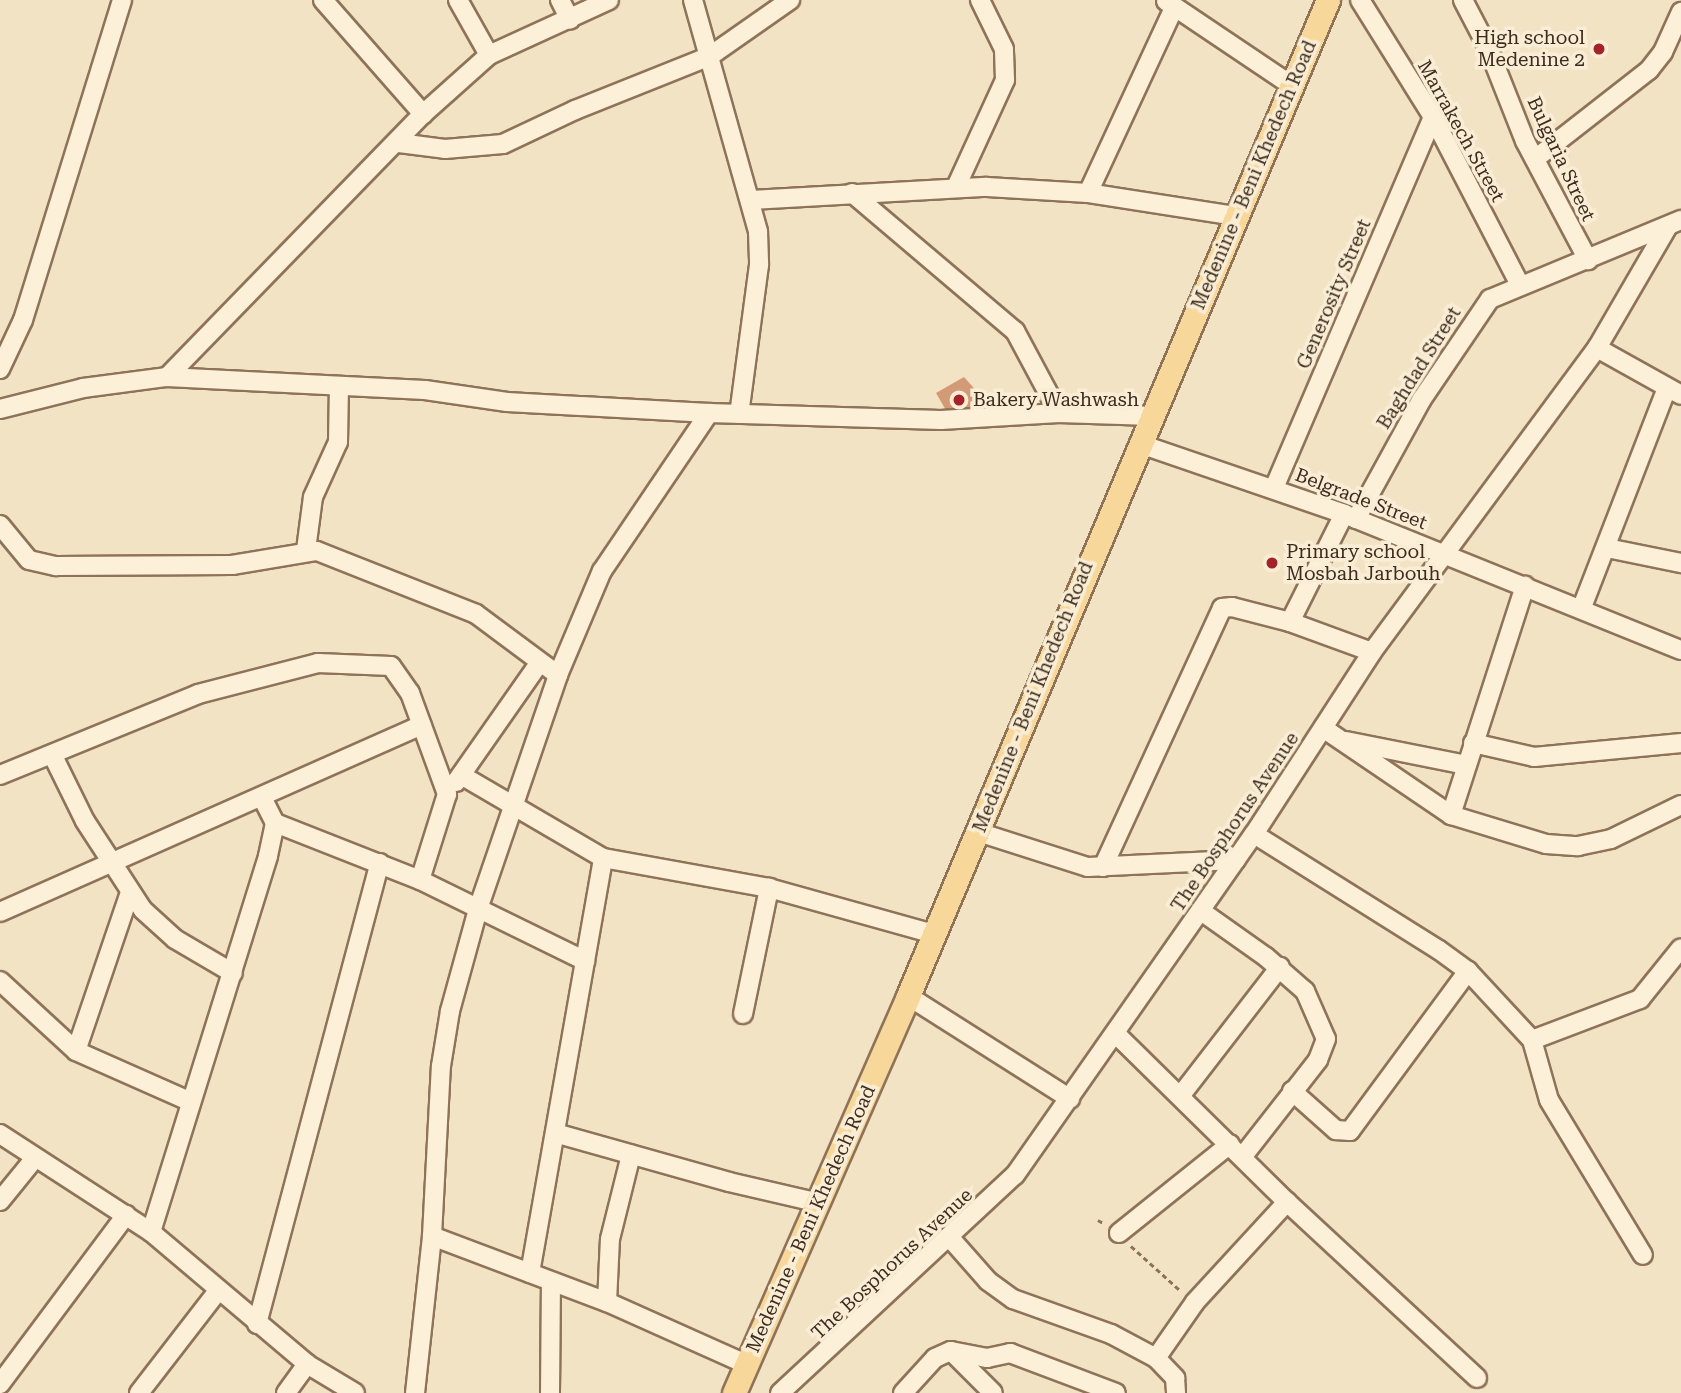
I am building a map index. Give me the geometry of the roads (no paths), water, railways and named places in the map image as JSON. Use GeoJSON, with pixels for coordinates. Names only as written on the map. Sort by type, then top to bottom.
{"type":"FeatureCollection","features":[{"type":"Feature","properties":{"kind":"main road","name":"Medenine - Beni Khedech Road"},"geometry":{"type":"LineString","coordinates":[[734,1393],[820,1202],[978,832],[1328,0]]}},
{"type":"Feature","properties":{"kind":"street"},"geometry":{"type":"LineString","coordinates":[[0,369],[23,320],[122,0]]}},
{"type":"Feature","properties":{"kind":"street"},"geometry":{"type":"LineString","coordinates":[[323,0],[423,114]]}},
{"type":"Feature","properties":{"kind":"street"},"geometry":{"type":"LineString","coordinates":[[458,0],[489,55]]}},
{"type":"Feature","properties":{"kind":"street"},"geometry":{"type":"LineString","coordinates":[[560,0],[570,20]]}},
{"type":"Feature","properties":{"kind":"street"},"geometry":{"type":"LineString","coordinates":[[167,377],[399,143],[423,114],[489,55],[609,0]]}},
{"type":"Feature","properties":{"kind":"street"},"geometry":{"type":"LineString","coordinates":[[693,0],[751,200],[759,265],[739,414]]}},
{"type":"Feature","properties":{"kind":"street"},"geometry":{"type":"LineString","coordinates":[[399,143],[445,149],[503,144],[575,110],[710,56],[790,0]]}},
{"type":"Feature","properties":{"kind":"street"},"geometry":{"type":"LineString","coordinates":[[956,187],[1005,79],[1004,49],[980,0]]}},
{"type":"Feature","properties":{"kind":"street","name":"Marrakech Street"},"geometry":{"type":"LineString","coordinates":[[1360,0],[1433,117],[1520,285]]}},
{"type":"Feature","properties":{"kind":"street","name":"Bulgaria Street"},"geometry":{"type":"LineString","coordinates":[[1463,0],[1535,159],[1588,260]]}},
{"type":"Feature","properties":{"kind":"street"},"geometry":{"type":"LineString","coordinates":[[1088,193],[1170,4],[1291,85]]}},
{"type":"Feature","properties":{"kind":"street"},"geometry":{"type":"LineString","coordinates":[[1535,159],[1649,70],[1663,52],[1681,12]]}},
{"type":"Feature","properties":{"kind":"street","name":"Generosity Street"},"geometry":{"type":"LineString","coordinates":[[1274,488],[1433,117]]}},
{"type":"Feature","properties":{"kind":"street"},"geometry":{"type":"LineString","coordinates":[[751,200],[956,187],[1088,193],[1235,216]]}},
{"type":"Feature","properties":{"kind":"street"},"geometry":{"type":"LineString","coordinates":[[852,193],[1015,331],[1059,413]]}},
{"type":"Feature","properties":{"kind":"street","name":"Baghdad Street"},"geometry":{"type":"LineString","coordinates":[[1290,622],[1350,516],[1462,336],[1490,299],[1675,223]]}},
{"type":"Feature","properties":{"kind":"street","name":"The Bosphorus Avenue"},"geometry":{"type":"LineString","coordinates":[[780,1393],[951,1239],[1015,1175],[1117,1035],[1254,834],[1372,652],[1447,555],[1597,348],[1675,223]]}},
{"type":"Feature","properties":{"kind":"street"},"geometry":{"type":"LineString","coordinates":[[1581,607],[1674,392],[1597,348]]}},
{"type":"Feature","properties":{"kind":"street"},"geometry":{"type":"LineString","coordinates":[[0,410],[83,388],[167,377],[339,386],[709,413],[941,420],[1059,413],[1152,416]]}},
{"type":"Feature","properties":{"kind":"street"},"geometry":{"type":"LineString","coordinates":[[306,550],[313,497],[338,442],[339,386]]}},
{"type":"Feature","properties":{"kind":"street"},"geometry":{"type":"LineString","coordinates":[[415,1393],[432,1236],[441,1066],[450,1011],[478,909],[515,808],[558,675],[618,541],[709,413]]}},
{"type":"Feature","properties":{"kind":"street","name":"Belgrade Street"},"geometry":{"type":"LineString","coordinates":[[1140,444],[1350,516],[1581,607],[1681,650]]}},
{"type":"Feature","properties":{"kind":"street"},"geometry":{"type":"LineString","coordinates":[[0,524],[29,560],[56,566],[232,565],[306,550],[467,610],[558,675]]}},
{"type":"Feature","properties":{"kind":"street"},"geometry":{"type":"LineString","coordinates":[[1607,548],[1681,564]]}},
{"type":"Feature","properties":{"kind":"street"},"geometry":{"type":"LineString","coordinates":[[1451,815],[1525,586]]}},
{"type":"Feature","properties":{"kind":"street"},"geometry":{"type":"LineString","coordinates":[[1103,867],[1218,612],[1232,607],[1290,622],[1372,652]]}},
{"type":"Feature","properties":{"kind":"street"},"geometry":{"type":"LineString","coordinates":[[0,775],[53,756],[198,694],[332,661],[395,668],[421,725],[447,794]]}},
{"type":"Feature","properties":{"kind":"street"},"geometry":{"type":"LineString","coordinates":[[420,880],[447,794],[540,662]]}},
{"type":"Feature","properties":{"kind":"street"},"geometry":{"type":"LineString","coordinates":[[0,912],[111,860],[262,797],[421,725]]}},
{"type":"Feature","properties":{"kind":"street"},"geometry":{"type":"LineString","coordinates":[[1324,728],[1451,815],[1511,835],[1578,846],[1611,839],[1681,806]]}},
{"type":"Feature","properties":{"kind":"street"},"geometry":{"type":"LineString","coordinates":[[1341,740],[1466,765]]}},
{"type":"Feature","properties":{"kind":"street"},"geometry":{"type":"LineString","coordinates":[[1473,743],[1534,757],[1681,743]]}},
{"type":"Feature","properties":{"kind":"street"},"geometry":{"type":"LineString","coordinates":[[53,756],[130,892],[175,939],[233,973]]}},
{"type":"Feature","properties":{"kind":"street"},"geometry":{"type":"LineString","coordinates":[[461,775],[603,858],[769,888],[933,934]]}},
{"type":"Feature","properties":{"kind":"street"},"geometry":{"type":"LineString","coordinates":[[150,1232],[233,973],[275,823],[262,797]]}},
{"type":"Feature","properties":{"kind":"street"},"geometry":{"type":"LineString","coordinates":[[275,823],[420,880],[586,961]]}},
{"type":"Feature","properties":{"kind":"street"},"geometry":{"type":"LineString","coordinates":[[978,832],[1078,865],[1103,867],[1236,860]]}},
{"type":"Feature","properties":{"kind":"street"},"geometry":{"type":"LineString","coordinates":[[1254,834],[1468,971],[1532,1040],[1549,1101],[1643,1255]]}},
{"type":"Feature","properties":{"kind":"street"},"geometry":{"type":"LineString","coordinates":[[530,1273],[603,858]]}},
{"type":"Feature","properties":{"kind":"street"},"geometry":{"type":"LineString","coordinates":[[257,1324],[380,863]]}},
{"type":"Feature","properties":{"kind":"street"},"geometry":{"type":"LineString","coordinates":[[743,1014],[769,888]]}},
{"type":"Feature","properties":{"kind":"street"},"geometry":{"type":"LineString","coordinates":[[76,1052],[130,892]]}},
{"type":"Feature","properties":{"kind":"street"},"geometry":{"type":"LineString","coordinates":[[1119,1233],[1236,1150],[1318,1060],[1326,1039],[1311,998],[1280,967],[1201,911]]}},
{"type":"Feature","properties":{"kind":"street"},"geometry":{"type":"LineString","coordinates":[[1532,1040],[1640,999],[1681,948]]}},
{"type":"Feature","properties":{"kind":"street"},"geometry":{"type":"LineString","coordinates":[[1181,1095],[1280,967]]}},
{"type":"Feature","properties":{"kind":"street"},"geometry":{"type":"LineString","coordinates":[[1292,1091],[1336,1130],[1350,1131],[1468,971]]}},
{"type":"Feature","properties":{"kind":"street"},"geometry":{"type":"LineString","coordinates":[[0,981],[76,1052],[191,1102]]}},
{"type":"Feature","properties":{"kind":"street"},"geometry":{"type":"LineString","coordinates":[[908,996],[1070,1099]]}},
{"type":"Feature","properties":{"kind":"street"},"geometry":{"type":"LineString","coordinates":[[1117,1035],[1287,1202],[1477,1378]]}},
{"type":"Feature","properties":{"kind":"street"},"geometry":{"type":"LineString","coordinates":[[555,1133],[631,1155],[820,1202]]}},
{"type":"Feature","properties":{"kind":"street"},"geometry":{"type":"LineString","coordinates":[[0,1134],[150,1232],[217,1292],[307,1364],[355,1393]]}},
{"type":"Feature","properties":{"kind":"street"},"geometry":{"type":"LineString","coordinates":[[607,1302],[610,1239],[631,1155]]}},
{"type":"Feature","properties":{"kind":"street"},"geometry":{"type":"LineString","coordinates":[[0,1201],[35,1158]]}},
{"type":"Feature","properties":{"kind":"street"},"geometry":{"type":"LineString","coordinates":[[1156,1358],[1195,1302],[1287,1202]]}},
{"type":"Feature","properties":{"kind":"street"},"geometry":{"type":"LineString","coordinates":[[0,1384],[126,1215]]}},
{"type":"Feature","properties":{"kind":"street"},"geometry":{"type":"LineString","coordinates":[[432,1236],[607,1302],[748,1365]]}},
{"type":"Feature","properties":{"kind":"street"},"geometry":{"type":"LineString","coordinates":[[951,1239],[988,1281],[1013,1299],[1111,1334],[1156,1358],[1175,1378],[1176,1393]]}},
{"type":"Feature","properties":{"kind":"street"},"geometry":{"type":"LineString","coordinates":[[550,1393],[551,1282]]}},
{"type":"Feature","properties":{"kind":"street"},"geometry":{"type":"LineString","coordinates":[[139,1393],[217,1292]]}},
{"type":"Feature","properties":{"kind":"street"},"geometry":{"type":"LineString","coordinates":[[903,1393],[935,1358],[951,1351],[987,1358],[1010,1353],[1116,1393]]}},
{"type":"Feature","properties":{"kind":"street"},"geometry":{"type":"LineString","coordinates":[[951,1351],[993,1393]]}},
{"type":"Feature","properties":{"kind":"street"},"geometry":{"type":"LineString","coordinates":[[286,1393],[307,1364]]}},
{"type":"Feature","properties":{"kind":"place","name":"High school Medenine 2"},"geometry":{"type":"Point","coordinates":[1599,49]}},
{"type":"Feature","properties":{"kind":"place","name":"Bakery Washwash"},"geometry":{"type":"Point","coordinates":[959,400]}},
{"type":"Feature","properties":{"kind":"place","name":"Primary school Mosbah Jarbouh"},"geometry":{"type":"Point","coordinates":[1272,563]}}]}
